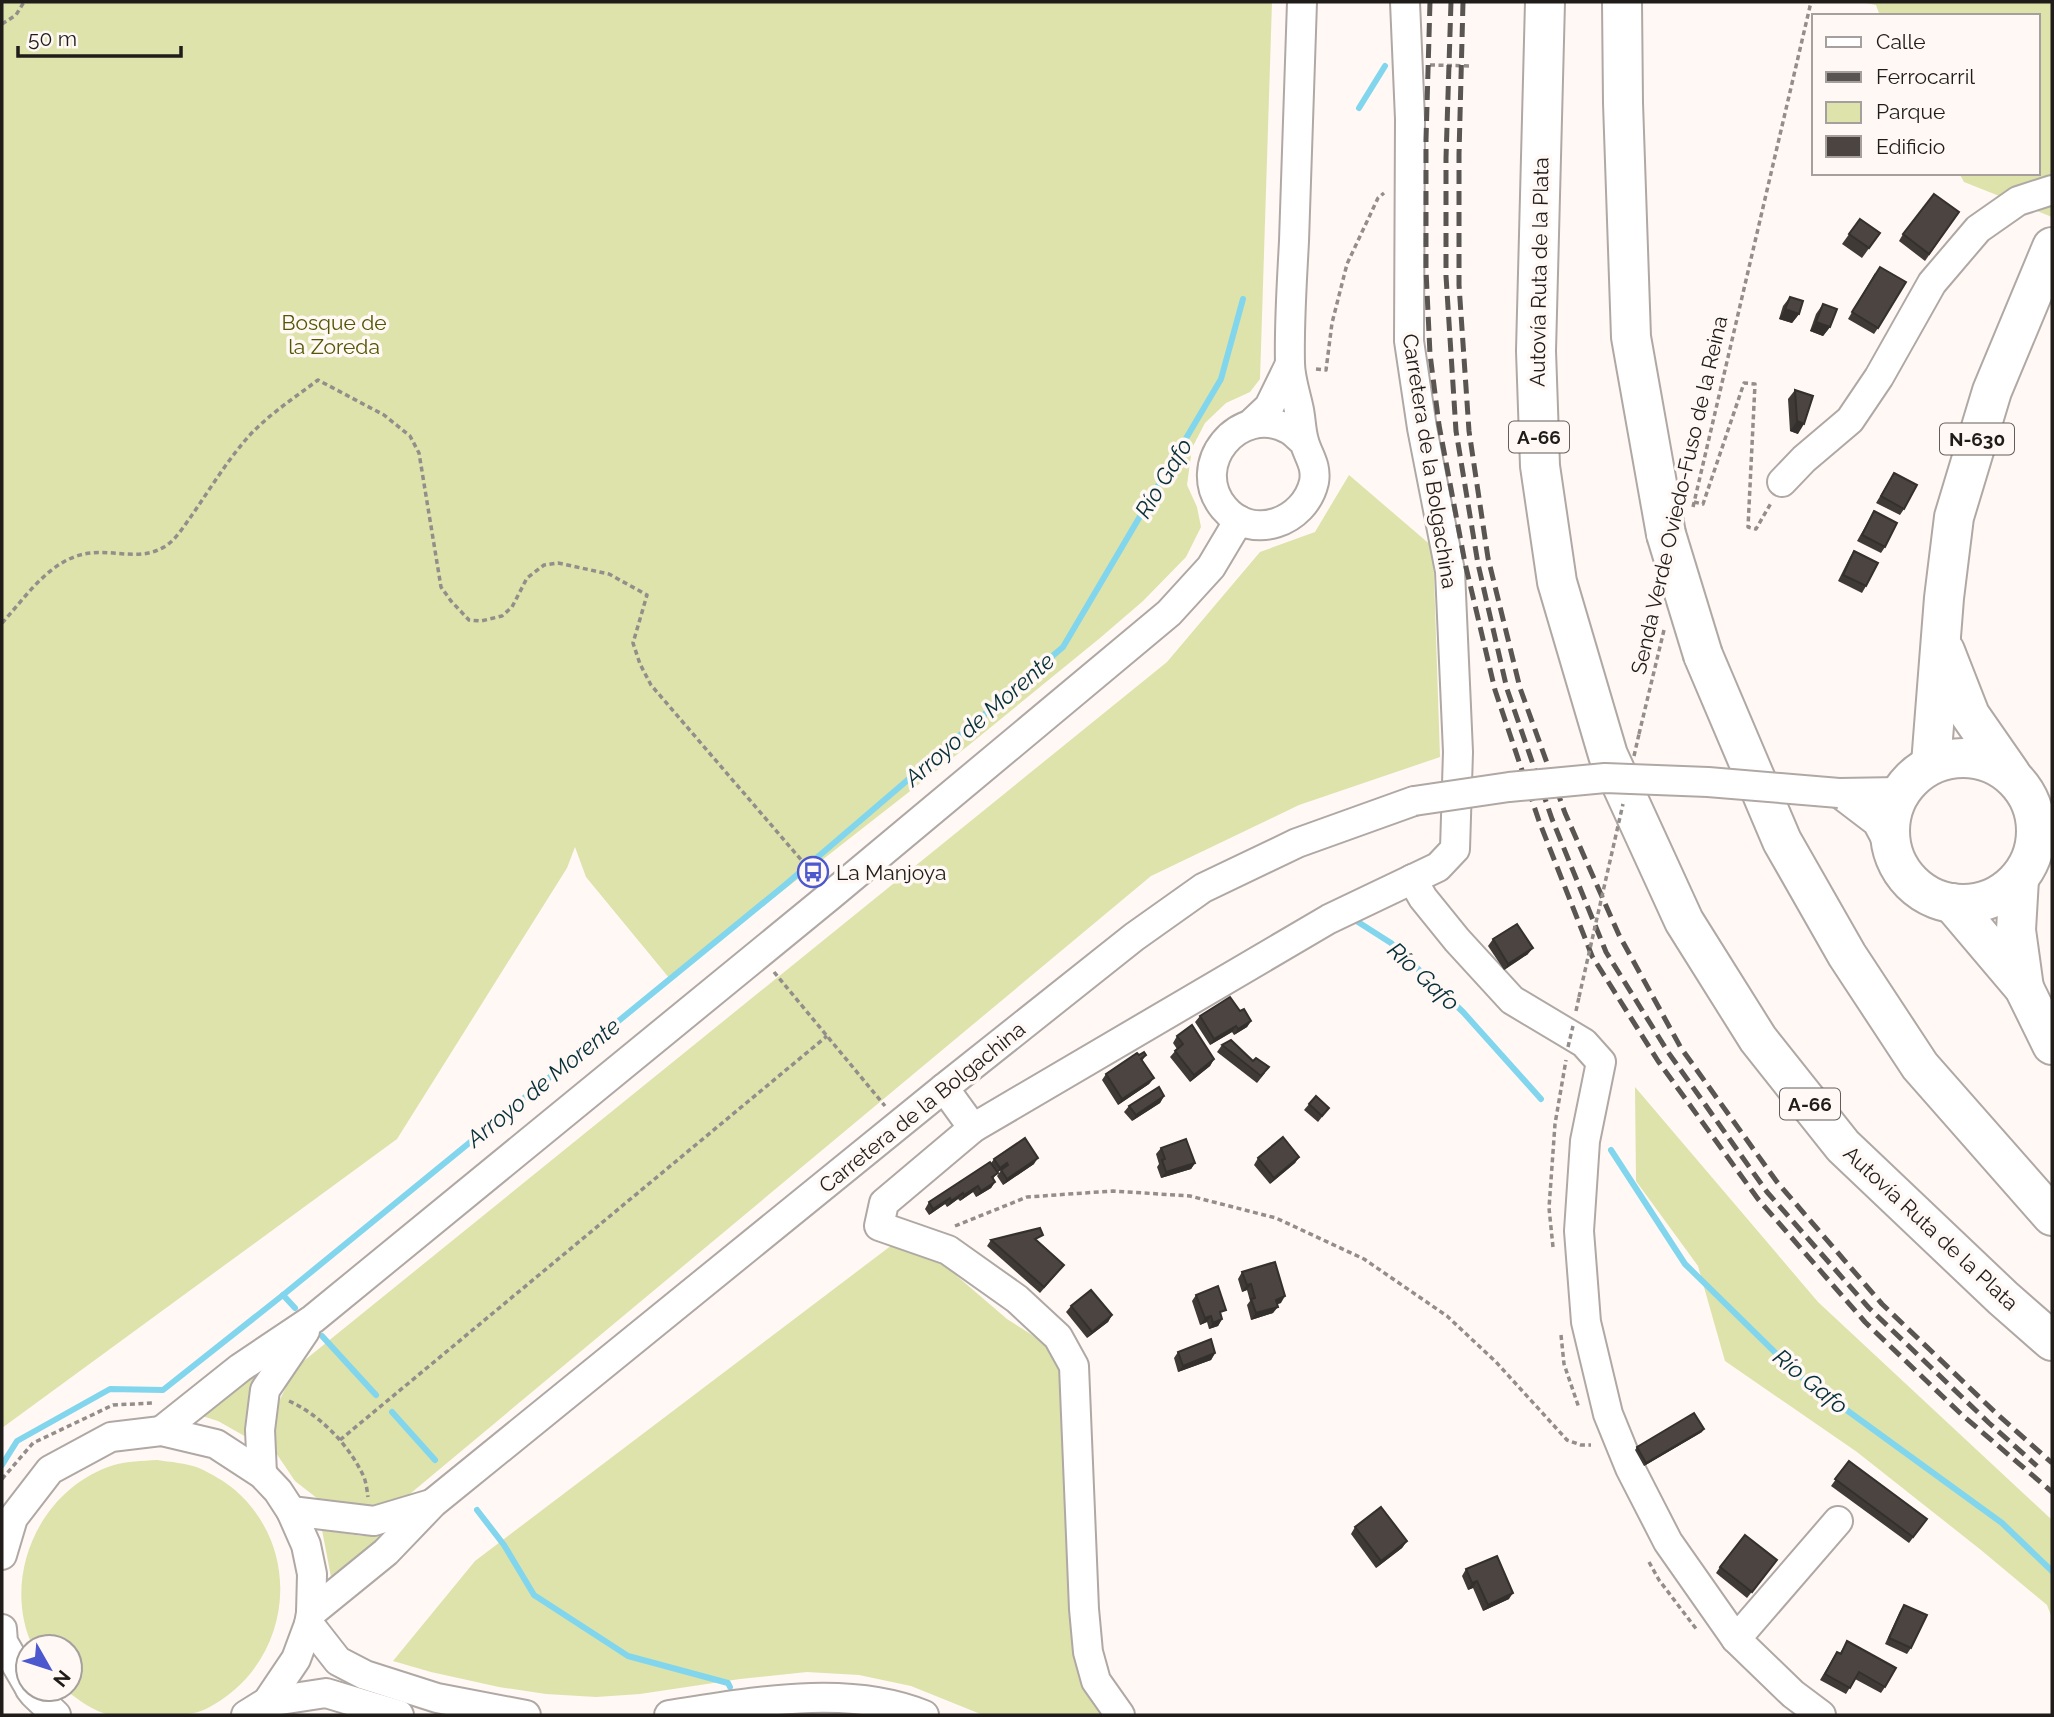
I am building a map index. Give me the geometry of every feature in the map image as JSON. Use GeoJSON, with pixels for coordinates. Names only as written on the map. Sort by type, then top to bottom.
{"type":"FeatureCollection","features":[{"type":"Feature","properties":{"kind":"highway","name":"Autovía Ruta de la Plata"},"geometry":{"type":"LineString","coordinates":[[1545,2],[1536,351],[1541,466],[1557,582],[1608,755],[1684,921],[1758,1039],[1843,1146],[2052,1341]]}},
{"type":"Feature","properties":{"kind":"highway"},"geometry":{"type":"LineString","coordinates":[[1622,2],[1631,337],[1679,524],[1703,655],[1782,841],[1847,956],[1920,1066],[2052,1216]]}},
{"type":"Feature","properties":{"kind":"highway","name":"N-630"},"geometry":{"type":"LineString","coordinates":[[1931,764],[1944,598],[1954,517],[1992,391],[2052,247]]}},
{"type":"Feature","properties":{"kind":"highway","name":"N-630"},"geometry":{"type":"LineString","coordinates":[[1900,792],[1891,818],[1892,850],[1903,874],[1916,887],[1934,898],[1952,904],[1976,903],[2001,894],[2019,879],[2032,859],[2037,838],[2036,816],[2029,796],[1970,715],[1942,641]]}},
{"type":"Feature","properties":{"kind":"highway"},"geometry":{"type":"LineString","coordinates":[[1900,792],[1915,775],[1931,764],[1953,757],[1989,761],[2011,774]]}},
{"type":"Feature","properties":{"kind":"highway","name":"N-630"},"geometry":{"type":"LineString","coordinates":[[2019,879],[2017,930],[2024,988]]}},
{"type":"Feature","properties":{"kind":"highway","name":"N-630"},"geometry":{"type":"LineString","coordinates":[[1952,904],[2024,988],[2052,1045]]}},
{"type":"Feature","properties":{"kind":"street"},"geometry":{"type":"LineString","coordinates":[[1302,2],[1289,366],[1304,442],[1312,458],[1314,478],[1310,496],[1297,513],[1279,523],[1258,525],[1239,520],[1224,508],[1214,492],[1211,469],[1217,450],[1236,430],[1251,424],[1270,422],[1289,429],[1304,442]]}},
{"type":"Feature","properties":{"kind":"street","name":"Carretera de la Bolgachina"},"geometry":{"type":"LineString","coordinates":[[919,1239],[879,1226],[884,1203],[973,1128],[1329,919],[1438,867],[1455,849],[1458,752],[1450,571],[1422,428],[1409,341],[1405,2]]}},
{"type":"Feature","properties":{"kind":"street"},"geometry":{"type":"LineString","coordinates":[[1783,482],[1804,459],[1850,420],[1879,377],[1933,283],[1978,229],[2018,201],[2052,190]]}},
{"type":"Feature","properties":{"kind":"street"},"geometry":{"type":"LineString","coordinates":[[1251,424],[1269,407],[1289,366]]}},
{"type":"Feature","properties":{"kind":"street"},"geometry":{"type":"LineString","coordinates":[[160,1431],[240,1368],[313,1319],[1169,613],[1211,567],[1239,520]]}},
{"type":"Feature","properties":{"kind":"street","name":"Carretera de la Bolgachina"},"geometry":{"type":"LineString","coordinates":[[310,1619],[386,1552],[433,1503],[944,1088],[1134,937],[1203,888],[1297,843],[1413,800],[1605,778],[1709,782],[1839,793],[1900,792]]}},
{"type":"Feature","properties":{"kind":"street"},"geometry":{"type":"LineString","coordinates":[[1839,793],[1878,822],[1892,850]]}},
{"type":"Feature","properties":{"kind":"street"},"geometry":{"type":"LineString","coordinates":[[1412,879],[1423,898],[1457,940],[1512,1000],[1584,1043],[1601,1062],[1585,1141],[1579,1231],[1586,1322],[1608,1414],[1630,1468],[1668,1542],[1736,1639],[1793,1694],[1821,1715]]}},
{"type":"Feature","properties":{"kind":"street"},"geometry":{"type":"LineString","coordinates":[[944,1088],[973,1128]]}},
{"type":"Feature","properties":{"kind":"street"},"geometry":{"type":"LineString","coordinates":[[919,1239],[948,1250],[1017,1299],[1058,1337],[1074,1366],[1082,1584],[1088,1652],[1096,1681],[1120,1715]]}},
{"type":"Feature","properties":{"kind":"street"},"geometry":{"type":"LineString","coordinates":[[262,1474],[260,1430],[265,1390],[313,1319]]}},
{"type":"Feature","properties":{"kind":"street"},"geometry":{"type":"LineString","coordinates":[[2,1555],[13,1517],[50,1470],[111,1437],[160,1431],[216,1444],[262,1474],[278,1491],[291,1511],[306,1545],[312,1574],[310,1619],[296,1659],[256,1709]]}},
{"type":"Feature","properties":{"kind":"street","name":"Carretera de la Bolgachina"},"geometry":{"type":"LineString","coordinates":[[291,1511],[374,1521],[433,1503]]}},
{"type":"Feature","properties":{"kind":"street"},"geometry":{"type":"LineString","coordinates":[[1736,1639],[1838,1521]]}},
{"type":"Feature","properties":{"kind":"street"},"geometry":{"type":"LineString","coordinates":[[310,1619],[338,1661],[365,1675],[437,1698],[526,1715]]}},
{"type":"Feature","properties":{"kind":"street"},"geometry":{"type":"LineString","coordinates":[[2,1639],[14,1660]]}},
{"type":"Feature","properties":{"kind":"street"},"geometry":{"type":"LineString","coordinates":[[256,1709],[326,1693],[399,1715]]}},
{"type":"Feature","properties":{"kind":"street"},"geometry":{"type":"LineString","coordinates":[[669,1715],[823,1696],[903,1706],[924,1715]]}},
{"type":"Feature","properties":{"kind":"street"},"geometry":{"type":"LineString","coordinates":[[43,1703],[56,1715]]}},
{"type":"Feature","properties":{"kind":"path"},"geometry":{"type":"LineString","coordinates":[[2,24],[16,15],[24,2]]}},
{"type":"Feature","properties":{"kind":"path","name":"Senda Verde Oviedo-Fuso de la Reina"},"geometry":{"type":"LineString","coordinates":[[1679,524],[1694,502],[1811,2]]}},
{"type":"Feature","properties":{"kind":"path"},"geometry":{"type":"LineString","coordinates":[[1407,66],[1471,66]]}},
{"type":"Feature","properties":{"kind":"path"},"geometry":{"type":"LineString","coordinates":[[1289,366],[1326,370],[1332,323],[1347,264],[1378,198],[1409,174]]}},
{"type":"Feature","properties":{"kind":"path"},"geometry":{"type":"LineString","coordinates":[[2,624],[52,568],[74,556],[93,552],[130,555],[164,547],[179,533],[247,438],[266,419],[318,380],[384,415],[410,436],[419,453],[441,587],[469,620],[481,621],[502,616],[512,607],[527,578],[544,565],[558,563],[609,573],[647,595],[634,643],[640,664],[651,685],[816,878]]}},
{"type":"Feature","properties":{"kind":"path"},"geometry":{"type":"LineString","coordinates":[[1694,502],[1703,504],[1744,383],[1755,384],[1748,527],[1756,529],[1783,482]]}},
{"type":"Feature","properties":{"kind":"path","name":"Senda Verde Oviedo-Fuso de la Reina"},"geometry":{"type":"LineString","coordinates":[[1633,760],[1664,631]]}},
{"type":"Feature","properties":{"kind":"path"},"geometry":{"type":"LineString","coordinates":[[1579,997],[1624,799]]}},
{"type":"Feature","properties":{"kind":"path"},"geometry":{"type":"LineString","coordinates":[[758,954],[900,1124]]}},
{"type":"Feature","properties":{"kind":"path"},"geometry":{"type":"LineString","coordinates":[[1568,1047],[1573,1026]]}},
{"type":"Feature","properties":{"kind":"path"},"geometry":{"type":"LineString","coordinates":[[340,1440],[827,1036]]}},
{"type":"Feature","properties":{"kind":"path"},"geometry":{"type":"LineString","coordinates":[[919,1239],[1027,1197],[1113,1191],[1190,1196],[1276,1218],[1364,1259],[1447,1316],[1496,1362],[1567,1440],[1591,1445]]}},
{"type":"Feature","properties":{"kind":"path"},"geometry":{"type":"LineString","coordinates":[[265,1390],[308,1410],[340,1440],[363,1476],[374,1521]]}},
{"type":"Feature","properties":{"kind":"green space","name":"Bosque de la Zoreda"},"geometry":{"type":"Polygon","coordinates":[[[2,2],[1272,2],[1260,379],[1250,392],[1226,403],[1205,423],[1192,448],[1187,485],[1197,507],[1201,527],[1186,557],[1143,601],[1100,638],[969,745],[670,979],[586,877],[575,847],[567,868],[397,1139],[2,1428],[2,2]]]}},
{"type":"Feature","properties":{"kind":"green space"},"geometry":{"type":"Polygon","coordinates":[[[1860,2],[2052,2],[2052,217],[1964,182],[1960,175],[2040,175],[2040,14],[1879,14],[1876,5],[1860,2]]]}},
{"type":"Feature","properties":{"kind":"green space"},"geometry":{"type":"Polygon","coordinates":[[[1349,475],[1433,547],[1440,757],[1299,805],[1151,876],[405,1498],[368,1508],[327,1506],[295,1481],[274,1450],[276,1408],[295,1368],[1167,662],[1260,552],[1315,532],[1349,475]]]}},
{"type":"Feature","properties":{"kind":"green space"},"geometry":{"type":"Polygon","coordinates":[[[1635,1087],[1818,1302],[2052,1520],[2052,1618],[2047,1605],[1857,1452],[1725,1361],[1698,1266],[1636,1181],[1635,1087]]]}},
{"type":"Feature","properties":{"kind":"green space"},"geometry":{"type":"Polygon","coordinates":[[[892,1245],[937,1259],[1007,1319],[1060,1358],[1110,1715],[983,1715],[911,1686],[859,1675],[807,1672],[640,1694],[596,1697],[546,1694],[499,1687],[393,1661],[475,1561],[892,1245]]]}},
{"type":"Feature","properties":{"kind":"green space"},"geometry":{"type":"Polygon","coordinates":[[[260,1367],[248,1438],[218,1421],[196,1414],[260,1367]]]}},
{"type":"Feature","properties":{"kind":"green space"},"geometry":{"type":"Polygon","coordinates":[[[157,1460],[183,1464],[213,1475],[235,1490],[258,1516],[273,1545],[280,1576],[279,1607],[271,1638],[256,1666],[234,1690],[206,1709],[192,1713],[125,1716],[111,1715],[92,1708],[84,1703],[84,1633],[28,1633],[24,1620],[21,1592],[25,1565],[33,1538],[47,1514],[65,1493],[88,1477],[114,1465],[157,1460]]]}},
{"type":"Feature","properties":{"kind":"green space"},"geometry":{"type":"Polygon","coordinates":[[[322,1530],[362,1536],[397,1530],[332,1582],[322,1530]]]}},
{"type":"Feature","properties":{"kind":"building"},"geometry":{"type":"Polygon","coordinates":[[[1934,194],[1959,212],[1929,254],[1903,234],[1934,194]]]}},
{"type":"Feature","properties":{"kind":"building"},"geometry":{"type":"Polygon","coordinates":[[[1860,219],[1880,233],[1869,248],[1849,234],[1860,219]]]}},
{"type":"Feature","properties":{"kind":"building"},"geometry":{"type":"Polygon","coordinates":[[[1880,267],[1906,282],[1878,328],[1852,312],[1880,267]]]}},
{"type":"Feature","properties":{"kind":"building"},"geometry":{"type":"Polygon","coordinates":[[[1790,297],[1803,301],[1799,314],[1785,309],[1790,297]]]}},
{"type":"Feature","properties":{"kind":"building"},"geometry":{"type":"Polygon","coordinates":[[[1823,304],[1837,309],[1830,327],[1816,322],[1823,304]]]}},
{"type":"Feature","properties":{"kind":"building"},"geometry":{"type":"Polygon","coordinates":[[[1795,390],[1813,396],[1804,424],[1797,421],[1795,390]]]}},
{"type":"Feature","properties":{"kind":"building"},"geometry":{"type":"Polygon","coordinates":[[[1894,473],[1917,485],[1904,509],[1881,496],[1894,473]]]}},
{"type":"Feature","properties":{"kind":"building"},"geometry":{"type":"Polygon","coordinates":[[[1874,511],[1897,523],[1885,547],[1862,535],[1874,511]]]}},
{"type":"Feature","properties":{"kind":"building"},"geometry":{"type":"Polygon","coordinates":[[[1854,551],[1878,563],[1866,586],[1843,575],[1854,551]]]}},
{"type":"Feature","properties":{"kind":"building"},"geometry":{"type":"Polygon","coordinates":[[[1517,924],[1533,948],[1508,964],[1493,939],[1517,924]]]}},
{"type":"Feature","properties":{"kind":"building"},"geometry":{"type":"Polygon","coordinates":[[[1230,997],[1240,1011],[1244,1009],[1251,1021],[1214,1039],[1200,1016],[1230,997]]]}},
{"type":"Feature","properties":{"kind":"building"},"geometry":{"type":"Polygon","coordinates":[[[1192,1025],[1214,1059],[1194,1075],[1175,1051],[1183,1044],[1177,1036],[1192,1025]]]}},
{"type":"Feature","properties":{"kind":"building"},"geometry":{"type":"Polygon","coordinates":[[[1231,1040],[1253,1061],[1256,1058],[1269,1067],[1261,1076],[1222,1045],[1231,1040]]]}},
{"type":"Feature","properties":{"kind":"building"},"geometry":{"type":"Polygon","coordinates":[[[1144,1052],[1146,1055],[1141,1059],[1154,1078],[1122,1099],[1106,1074],[1137,1053],[1139,1055],[1144,1052]]]}},
{"type":"Feature","properties":{"kind":"building"},"geometry":{"type":"Polygon","coordinates":[[[1159,1087],[1164,1096],[1136,1115],[1129,1106],[1159,1087]]]}},
{"type":"Feature","properties":{"kind":"building"},"geometry":{"type":"Polygon","coordinates":[[[1316,1096],[1329,1108],[1322,1116],[1309,1104],[1316,1096]]]}},
{"type":"Feature","properties":{"kind":"building"},"geometry":{"type":"Polygon","coordinates":[[[1283,1137],[1299,1157],[1274,1178],[1258,1158],[1283,1137]]]}},
{"type":"Feature","properties":{"kind":"building"},"geometry":{"type":"Polygon","coordinates":[[[1025,1138],[1038,1158],[1007,1179],[1001,1170],[1007,1163],[1000,1168],[994,1159],[1025,1138]]]}},
{"type":"Feature","properties":{"kind":"building"},"geometry":{"type":"Polygon","coordinates":[[[1186,1139],[1195,1163],[1166,1172],[1161,1148],[1186,1139]]]}},
{"type":"Feature","properties":{"kind":"building"},"geometry":{"type":"Polygon","coordinates":[[[990,1162],[998,1173],[992,1177],[995,1182],[981,1191],[978,1186],[951,1201],[950,1198],[933,1209],[929,1202],[990,1162]]]}},
{"type":"Feature","properties":{"kind":"building"},"geometry":{"type":"Polygon","coordinates":[[[1040,1228],[1043,1235],[1035,1239],[1064,1265],[1044,1287],[991,1240],[1040,1228]]]}},
{"type":"Feature","properties":{"kind":"building"},"geometry":{"type":"Polygon","coordinates":[[[1275,1262],[1285,1296],[1276,1300],[1278,1307],[1256,1313],[1251,1299],[1255,1298],[1251,1284],[1247,1285],[1242,1272],[1275,1262]]]}},
{"type":"Feature","properties":{"kind":"building"},"geometry":{"type":"Polygon","coordinates":[[[1218,1286],[1226,1310],[1220,1312],[1222,1319],[1213,1323],[1211,1316],[1205,1318],[1196,1295],[1218,1286]]]}},
{"type":"Feature","properties":{"kind":"building"},"geometry":{"type":"Polygon","coordinates":[[[1091,1290],[1112,1315],[1092,1332],[1071,1306],[1091,1290]]]}},
{"type":"Feature","properties":{"kind":"building"},"geometry":{"type":"Polygon","coordinates":[[[1211,1339],[1215,1353],[1183,1366],[1178,1352],[1211,1339]]]}},
{"type":"Feature","properties":{"kind":"building"},"geometry":{"type":"Polygon","coordinates":[[[1694,1413],[1704,1429],[1646,1463],[1637,1447],[1694,1413]]]}},
{"type":"Feature","properties":{"kind":"building"},"geometry":{"type":"Polygon","coordinates":[[[1849,1461],[1927,1519],[1913,1537],[1835,1479],[1849,1461]]]}},
{"type":"Feature","properties":{"kind":"building"},"geometry":{"type":"Polygon","coordinates":[[[1381,1507],[1407,1541],[1381,1561],[1355,1527],[1381,1507]]]}},
{"type":"Feature","properties":{"kind":"building"},"geometry":{"type":"Polygon","coordinates":[[[1745,1535],[1777,1560],[1752,1592],[1720,1567],[1745,1535]]]}},
{"type":"Feature","properties":{"kind":"building"},"geometry":{"type":"Polygon","coordinates":[[[1497,1556],[1513,1593],[1488,1605],[1477,1581],[1472,1583],[1466,1569],[1497,1556]]]}},
{"type":"Feature","properties":{"kind":"building"},"geometry":{"type":"Polygon","coordinates":[[[1904,1605],[1927,1615],[1911,1648],[1889,1638],[1904,1605]]]}},
{"type":"Feature","properties":{"kind":"building"},"geometry":{"type":"Polygon","coordinates":[[[1847,1641],[1896,1668],[1885,1687],[1859,1672],[1850,1688],[1825,1674],[1837,1652],[1841,1654],[1847,1641]]]}},
{"type":"Feature","properties":{"kind":"waterway"},"geometry":{"type":"LineString","coordinates":[[1359,108],[1385,66]]}},
{"type":"Feature","properties":{"kind":"waterway","name":"Arroyo de Morente"},"geometry":{"type":"LineString","coordinates":[[2,1465],[17,1441],[110,1389],[163,1390],[785,885],[1063,647],[1221,379],[1243,299]]}},
{"type":"Feature","properties":{"kind":"waterway","name":"Río Gafo"},"geometry":{"type":"LineString","coordinates":[[1358,922],[1391,943],[1463,1012],[1541,1099]]}},
{"type":"Feature","properties":{"kind":"waterway","name":"Río Gafo"},"geometry":{"type":"LineString","coordinates":[[1611,1150],[1685,1264],[1797,1374],[2002,1523],[2052,1571]]}},
{"type":"Feature","properties":{"kind":"waterway"},"geometry":{"type":"LineString","coordinates":[[283,1295],[295,1308]]}},
{"type":"Feature","properties":{"kind":"waterway"},"geometry":{"type":"LineString","coordinates":[[322,1336],[376,1395]]}},
{"type":"Feature","properties":{"kind":"waterway"},"geometry":{"type":"LineString","coordinates":[[392,1412],[435,1460]]}},
{"type":"Feature","properties":{"kind":"waterway"},"geometry":{"type":"LineString","coordinates":[[477,1510],[504,1545],[534,1595],[628,1656],[728,1683],[730,1687]]}},
{"type":"Feature","properties":{"kind":"railway"},"geometry":{"type":"LineString","coordinates":[[1430,2],[1426,270],[1430,354],[1439,425],[1465,563],[1495,690],[1539,821],[1592,956],[1658,1061],[1758,1199],[1865,1322],[1961,1414],[2052,1492]]}},
{"type":"Feature","properties":{"kind":"railway"},"geometry":{"type":"LineString","coordinates":[[1451,2],[1446,158],[1446,276],[1456,431],[1478,564],[1507,689],[1552,819],[1606,952],[1668,1052],[1767,1192],[1869,1308],[2037,1466]]}},
{"type":"Feature","properties":{"kind":"railway"},"geometry":{"type":"LineString","coordinates":[[1463,2],[1459,285],[1469,431],[1488,558],[1520,688],[1565,813],[1619,935],[1681,1048],[1777,1182],[1882,1304],[2052,1463]]}},
{"type":"Feature","properties":{"kind":"place","name":"La Manjoya"},"geometry":{"type":"Point","coordinates":[813,872]}}]}
